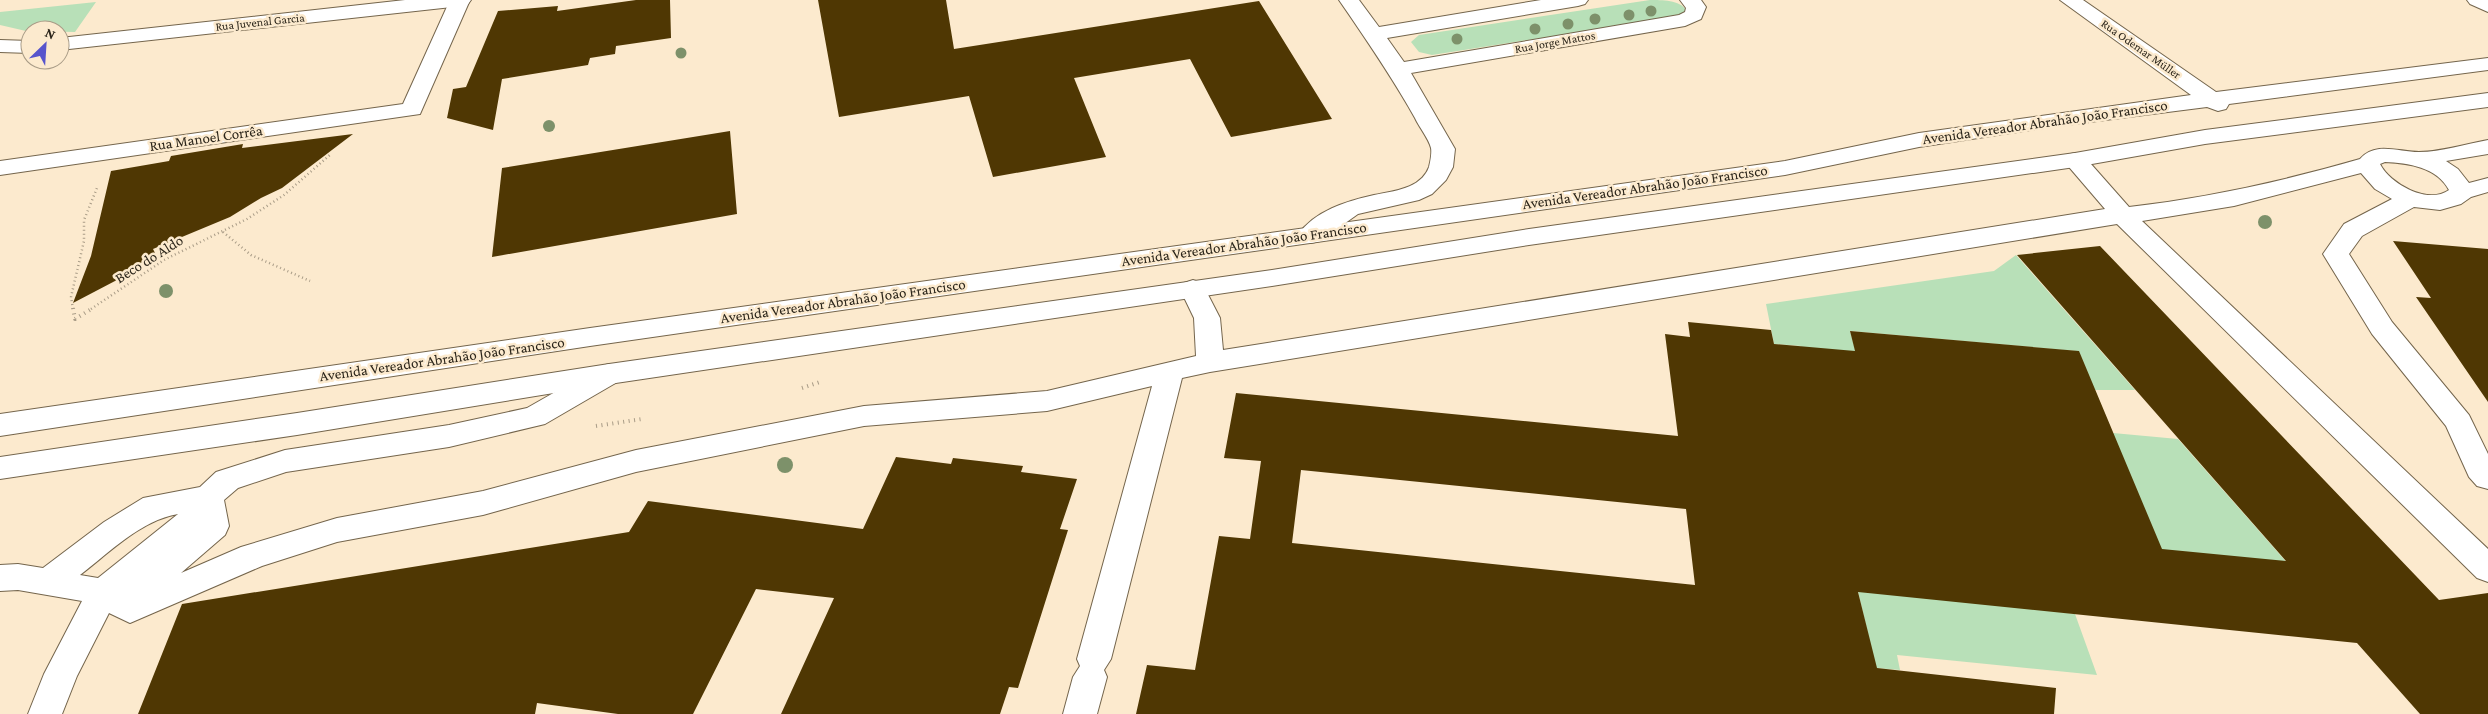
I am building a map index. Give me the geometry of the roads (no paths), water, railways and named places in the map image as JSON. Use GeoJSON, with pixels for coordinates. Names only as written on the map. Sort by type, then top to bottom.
{"type":"FeatureCollection","features":[{"type":"Feature","properties":{"kind":"main road","name":"Rua Juvenal Garcia"},"geometry":{"type":"LineString","coordinates":[[70,43],[460,0]]}},
{"type":"Feature","properties":{"kind":"main road","name":"Rua Manoel Corrêa"},"geometry":{"type":"LineString","coordinates":[[0,168],[412,109],[460,0]]}},
{"type":"Feature","properties":{"kind":"main road"},"geometry":{"type":"LineString","coordinates":[[1311,235],[1332,218],[1347,210],[1367,203],[1404,198],[1422,190],[1436,178],[1444,164],[1443,149],[1398,69],[1349,0]]}},
{"type":"Feature","properties":{"kind":"main road"},"geometry":{"type":"LineString","coordinates":[[1374,34],[1578,0]]}},
{"type":"Feature","properties":{"kind":"main road","name":"Rua Jorge Mattos"},"geometry":{"type":"LineString","coordinates":[[1398,69],[1686,20],[1694,15],[1696,7],[1690,0]]}},
{"type":"Feature","properties":{"kind":"main road","name":"Rua Odemar Müller"},"geometry":{"type":"LineString","coordinates":[[2070,0],[2212,98],[2250,132]]}},
{"type":"Feature","properties":{"kind":"main road"},"geometry":{"type":"LineString","coordinates":[[2477,0],[2488,6]]}},
{"type":"Feature","properties":{"kind":"main road"},"geometry":{"type":"LineString","coordinates":[[0,46],[20,47]]}},
{"type":"Feature","properties":{"kind":"main road","name":"Avenida Vereador Abrahão João Francisco"},"geometry":{"type":"LineString","coordinates":[[0,425],[590,337],[1785,168],[1919,140],[2050,120],[2488,64]]}},
{"type":"Feature","properties":{"kind":"main road"},"geometry":{"type":"LineString","coordinates":[[0,468],[297,424],[609,374],[1193,289],[1529,237],[2075,160],[2205,137],[2488,100]]}},
{"type":"Feature","properties":{"kind":"main road"},"geometry":{"type":"LineString","coordinates":[[0,578],[18,577],[86,591],[130,610],[252,556],[337,530],[483,503],[636,461],[864,416],[1047,400],[1210,362],[2087,220],[2192,206],[2334,174],[2368,164],[2374,158],[2385,155],[2418,159],[2488,147]]}},
{"type":"Feature","properties":{"kind":"main road"},"geometry":{"type":"LineString","coordinates":[[2418,159],[2450,174],[2460,184],[2462,192]]}},
{"type":"Feature","properties":{"kind":"main road"},"geometry":{"type":"LineString","coordinates":[[2075,160],[2097,183],[2123,216],[2488,569]]}},
{"type":"Feature","properties":{"kind":"main road"},"geometry":{"type":"LineString","coordinates":[[2368,164],[2371,173],[2380,182],[2412,198],[2430,202],[2446,202],[2457,199],[2462,192],[2488,185]]}},
{"type":"Feature","properties":{"kind":"main road"},"geometry":{"type":"LineString","coordinates":[[2412,198],[2353,230],[2336,254],[2382,328],[2426,379],[2459,422],[2480,469],[2488,478]]}},
{"type":"Feature","properties":{"kind":"main road"},"geometry":{"type":"LineString","coordinates":[[1193,289],[1207,318],[1210,362]]}},
{"type":"Feature","properties":{"kind":"main road"},"geometry":{"type":"LineString","coordinates":[[1080,714],[1170,372]]}},
{"type":"Feature","properties":{"kind":"main road"},"geometry":{"type":"LineString","coordinates":[[45,714],[61,674],[86,591],[161,520],[208,497],[227,480],[285,461],[449,436],[535,417],[609,374]]}},
{"type":"Feature","properties":{"kind":"main road"},"geometry":{"type":"LineString","coordinates":[[86,591],[177,559],[214,526],[208,497]]}}]}
